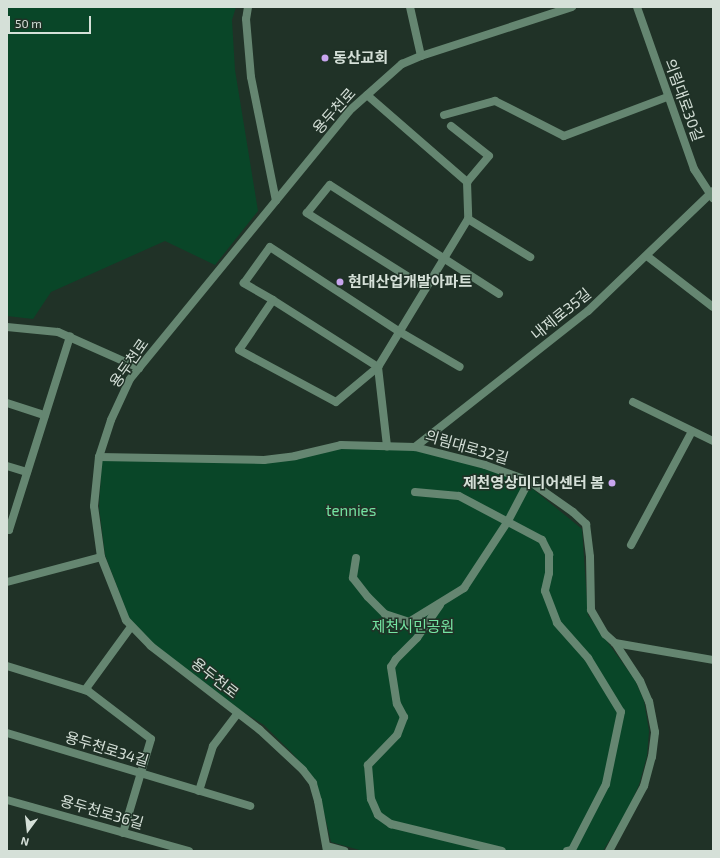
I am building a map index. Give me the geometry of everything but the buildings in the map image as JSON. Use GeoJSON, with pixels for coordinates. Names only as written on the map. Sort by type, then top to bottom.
{"type":"FeatureCollection","features":[{"type":"Feature","properties":{"kind":"street"},"geometry":{"type":"LineString","coordinates":[[248,7],[246,19],[250,77],[276,201]]}},
{"type":"Feature","properties":{"kind":"street"},"geometry":{"type":"LineString","coordinates":[[410,7],[421,56]]}},
{"type":"Feature","properties":{"kind":"street","name":"용두천로"},"geometry":{"type":"LineString","coordinates":[[327,848],[318,801],[310,779],[294,758],[150,646],[131,626],[120,610],[101,557],[94,506],[99,457],[116,407],[139,368],[349,111],[402,64],[421,56],[572,7]]}},
{"type":"Feature","properties":{"kind":"street","name":"의림대로30길"},"geometry":{"type":"LineString","coordinates":[[637,7],[667,97],[694,169],[712,194]]}},
{"type":"Feature","properties":{"kind":"street"},"geometry":{"type":"LineString","coordinates":[[367,95],[467,182]]}},
{"type":"Feature","properties":{"kind":"street"},"geometry":{"type":"LineString","coordinates":[[444,115],[495,101],[564,136],[667,97]]}},
{"type":"Feature","properties":{"kind":"street"},"geometry":{"type":"LineString","coordinates":[[273,300],[239,350],[336,402],[378,367],[468,219],[467,182],[489,156],[451,126]]}},
{"type":"Feature","properties":{"kind":"street"},"geometry":{"type":"LineString","coordinates":[[426,288],[307,213],[330,185],[444,260],[499,294]]}},
{"type":"Feature","properties":{"kind":"street","name":"내제로35길"},"geometry":{"type":"LineString","coordinates":[[414,447],[588,312],[712,194]]}},
{"type":"Feature","properties":{"kind":"street"},"geometry":{"type":"LineString","coordinates":[[468,219],[530,257]]}},
{"type":"Feature","properties":{"kind":"street"},"geometry":{"type":"LineString","coordinates":[[378,367],[244,283],[270,247],[400,332],[460,367]]}},
{"type":"Feature","properties":{"kind":"street"},"geometry":{"type":"LineString","coordinates":[[647,256],[713,307]]}},
{"type":"Feature","properties":{"kind":"street"},"geometry":{"type":"LineString","coordinates":[[7,327],[50,330],[70,336],[139,368]]}},
{"type":"Feature","properties":{"kind":"street"},"geometry":{"type":"LineString","coordinates":[[7,530],[9,530],[70,336]]}},
{"type":"Feature","properties":{"kind":"street"},"geometry":{"type":"LineString","coordinates":[[378,367],[387,446]]}},
{"type":"Feature","properties":{"kind":"street"},"geometry":{"type":"LineString","coordinates":[[633,402],[713,441]]}},
{"type":"Feature","properties":{"kind":"street"},"geometry":{"type":"LineString","coordinates":[[7,403],[45,415]]}},
{"type":"Feature","properties":{"kind":"street"},"geometry":{"type":"LineString","coordinates":[[631,545],[692,431]]}},
{"type":"Feature","properties":{"kind":"street","name":"의림대로32길"},"geometry":{"type":"LineString","coordinates":[[99,457],[264,460],[295,456],[341,445],[414,447],[485,465],[529,481],[573,512],[586,524],[590,557],[591,610],[605,634],[615,643],[640,681],[649,702],[655,732],[652,758],[644,786],[609,851]]}},
{"type":"Feature","properties":{"kind":"street"},"geometry":{"type":"LineString","coordinates":[[7,466],[27,472]]}},
{"type":"Feature","properties":{"kind":"street"},"geometry":{"type":"LineString","coordinates":[[356,558],[352,578],[384,614],[409,622],[440,605],[464,588],[508,521],[529,481]]}},
{"type":"Feature","properties":{"kind":"street"},"geometry":{"type":"LineString","coordinates":[[415,492],[459,496],[542,540],[549,554],[549,573],[545,590],[557,623],[588,658],[621,712],[606,784],[572,850],[567,851]]}},
{"type":"Feature","properties":{"kind":"street"},"geometry":{"type":"LineString","coordinates":[[7,582],[101,557]]}},
{"type":"Feature","properties":{"kind":"street"},"geometry":{"type":"LineString","coordinates":[[440,605],[418,638],[396,659],[391,667],[397,704],[404,717],[397,735],[368,765],[371,799],[378,815],[391,824],[502,851]]}},
{"type":"Feature","properties":{"kind":"street"},"geometry":{"type":"LineString","coordinates":[[84,690],[131,626]]}},
{"type":"Feature","properties":{"kind":"street"},"geometry":{"type":"LineString","coordinates":[[615,643],[713,660]]}},
{"type":"Feature","properties":{"kind":"street"},"geometry":{"type":"LineString","coordinates":[[7,666],[84,690],[151,739],[124,833]]}},
{"type":"Feature","properties":{"kind":"street"},"geometry":{"type":"LineString","coordinates":[[199,791],[213,746],[238,714]]}},
{"type":"Feature","properties":{"kind":"street","name":"용두천로34길"},"geometry":{"type":"LineString","coordinates":[[7,733],[250,806]]}},
{"type":"Feature","properties":{"kind":"street","name":"용두천로36길"},"geometry":{"type":"LineString","coordinates":[[7,800],[189,851]]}},
{"type":"Feature","properties":{"kind":"street"},"geometry":{"type":"LineString","coordinates":[[327,848],[344,851]]}},
{"type":"Feature","properties":{"kind":"green space"},"geometry":{"type":"Polygon","coordinates":[[[7,7],[236,7],[232,20],[235,70],[258,211],[215,265],[165,241],[51,292],[33,319],[7,316],[7,7]]]}},
{"type":"Feature","properties":{"kind":"green space","name":"제천시민공원"},"geometry":{"type":"Polygon","coordinates":[[[341,445],[415,447],[485,465],[528,485],[582,529],[588,615],[635,680],[644,701],[649,731],[647,756],[639,785],[627,811],[603,851],[363,851],[331,842],[321,800],[301,763],[264,725],[235,707],[154,644],[129,618],[105,555],[99,507],[102,460],[264,460],[341,445]]]}},
{"type":"Feature","properties":{"kind":"place","name":"동산교회"},"geometry":{"type":"Point","coordinates":[325,58]}},
{"type":"Feature","properties":{"kind":"place","name":"현대산업개발아파트"},"geometry":{"type":"Point","coordinates":[340,282]}},
{"type":"Feature","properties":{"kind":"place","name":"제천영상미디어센터 봄"},"geometry":{"type":"Point","coordinates":[612,483]}},
{"type":"Feature","properties":{"kind":"park label","name":"tennies"},"geometry":{"type":"Point","coordinates":[351,511]}}]}
